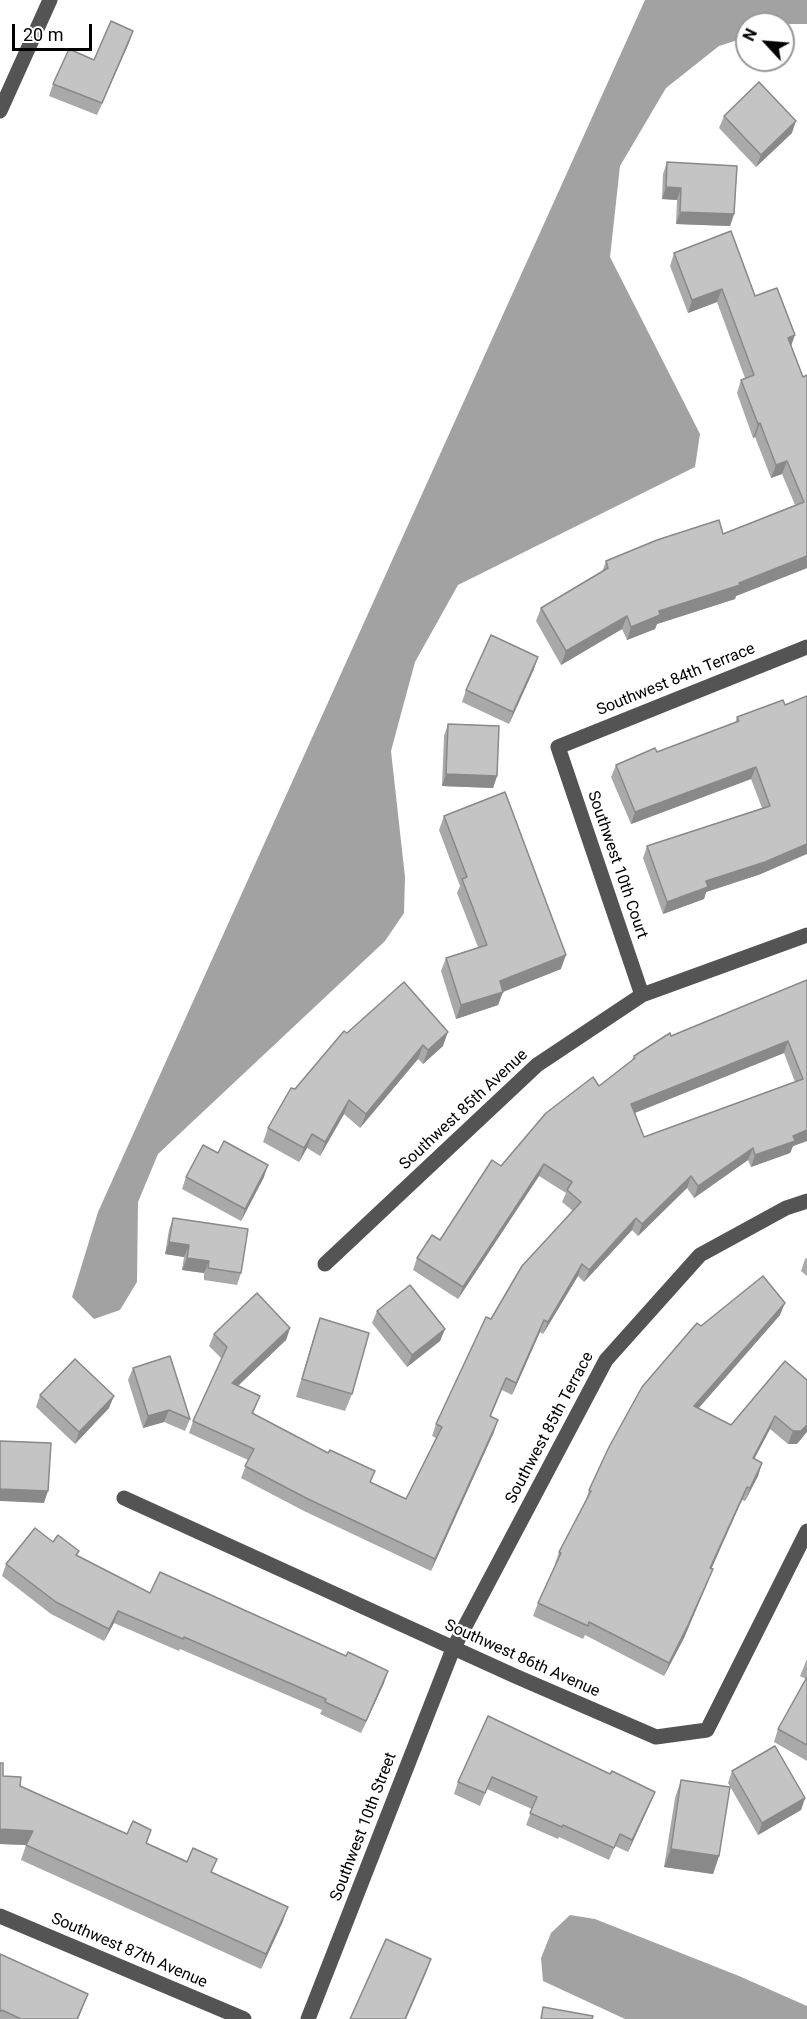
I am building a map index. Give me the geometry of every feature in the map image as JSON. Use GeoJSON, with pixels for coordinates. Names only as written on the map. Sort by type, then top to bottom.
{"type":"FeatureCollection","features":[{"type":"Feature","properties":{"kind":"street"},"geometry":{"type":"LineString","coordinates":[[0,111],[50,0]]}},
{"type":"Feature","properties":{"kind":"street","name":"Southwest 84th Terrace"},"geometry":{"type":"LineString","coordinates":[[558,747],[807,647]]}},
{"type":"Feature","properties":{"kind":"street","name":"Southwest 10th Court"},"geometry":{"type":"LineString","coordinates":[[558,747],[642,995]]}},
{"type":"Feature","properties":{"kind":"street","name":"Southwest 85th Avenue"},"geometry":{"type":"LineString","coordinates":[[325,1264],[537,1065],[642,995],[807,935]]}},
{"type":"Feature","properties":{"kind":"street","name":"Southwest 85th Terrace"},"geometry":{"type":"LineString","coordinates":[[453,1649],[606,1360],[700,1255],[786,1208],[807,1201]]}},
{"type":"Feature","properties":{"kind":"street","name":"Southwest 86th Avenue"},"geometry":{"type":"LineString","coordinates":[[124,1498],[453,1649],[656,1737],[706,1730],[807,1531]]}},
{"type":"Feature","properties":{"kind":"street","name":"Southwest 10th Street"},"geometry":{"type":"LineString","coordinates":[[308,2019],[453,1649]]}},
{"type":"Feature","properties":{"kind":"street","name":"Southwest 87th Avenue"},"geometry":{"type":"LineString","coordinates":[[0,1916],[244,2019]]}},
{"type":"Feature","properties":{"kind":"shaded area"},"geometry":{"type":"Polygon","coordinates":[[[645,0],[807,0],[807,24],[795,24],[795,12],[735,12],[735,41],[719,46],[666,88],[620,166],[610,257],[700,434],[695,467],[458,585],[415,662],[391,751],[405,877],[404,913],[385,941],[158,1154],[138,1202],[137,1282],[120,1310],[94,1319],[72,1297],[98,1212],[645,0]]]}},
{"type":"Feature","properties":{"kind":"shaded area"},"geometry":{"type":"Polygon","coordinates":[[[570,1915],[595,1919],[739,1976],[807,2006],[807,2019],[625,2019],[543,1981],[541,1958],[551,1933],[570,1915]]]}},
{"type":"Feature","properties":{"kind":"building"},"geometry":{"type":"Polygon","coordinates":[[[111,21],[133,31],[102,103],[53,84],[69,49],[94,60],[111,21]]]}},
{"type":"Feature","properties":{"kind":"building"},"geometry":{"type":"Polygon","coordinates":[[[759,82],[796,121],[761,155],[724,116],[759,82]]]}},
{"type":"Feature","properties":{"kind":"building"},"geometry":{"type":"Polygon","coordinates":[[[667,162],[737,166],[734,214],[680,212],[681,188],[666,187],[667,162]]]}},
{"type":"Feature","properties":{"kind":"building"},"geometry":{"type":"Polygon","coordinates":[[[731,231],[755,296],[777,288],[795,335],[788,338],[803,377],[807,375],[807,556],[739,583],[740,585],[659,611],[660,615],[631,627],[627,616],[566,651],[541,608],[608,568],[606,561],[657,540],[719,520],[723,534],[804,502],[787,461],[776,465],[741,380],[754,375],[722,289],[692,300],[674,253],[731,231]]]}},
{"type":"Feature","properties":{"kind":"building"},"geometry":{"type":"Polygon","coordinates":[[[491,635],[538,657],[513,712],[466,690],[491,635]]]}},
{"type":"Feature","properties":{"kind":"building"},"geometry":{"type":"Polygon","coordinates":[[[807,696],[807,844],[765,862],[706,881],[708,887],[667,902],[647,846],[770,806],[756,767],[635,812],[616,765],[655,748],[657,752],[739,721],[737,717],[783,700],[785,705],[807,696]]]}},
{"type":"Feature","properties":{"kind":"building"},"geometry":{"type":"Polygon","coordinates":[[[448,724],[499,726],[497,776],[446,774],[448,724]]]}},
{"type":"Feature","properties":{"kind":"building"},"geometry":{"type":"Polygon","coordinates":[[[505,792],[566,955],[500,981],[503,992],[461,1005],[446,958],[487,945],[462,879],[467,877],[444,816],[505,792]]]}},
{"type":"Feature","properties":{"kind":"building"},"geometry":{"type":"Polygon","coordinates":[[[807,980],[807,1130],[793,1136],[795,1141],[755,1155],[753,1148],[698,1186],[691,1176],[642,1224],[636,1218],[589,1270],[582,1264],[548,1322],[544,1320],[516,1383],[506,1378],[490,1416],[498,1420],[435,1559],[308,1499],[245,1466],[254,1449],[193,1421],[227,1347],[214,1334],[257,1293],[290,1328],[232,1383],[260,1396],[252,1413],[328,1453],[330,1450],[375,1471],[370,1482],[406,1499],[442,1427],[436,1424],[486,1317],[491,1319],[522,1266],[581,1202],[567,1190],[572,1182],[544,1164],[463,1287],[417,1258],[432,1235],[440,1240],[492,1160],[501,1166],[546,1113],[593,1077],[599,1086],[635,1058],[634,1056],[670,1033],[671,1036],[807,980]],[[788,1041],[631,1104],[644,1137],[803,1079],[788,1041]]]}},
{"type":"Feature","properties":{"kind":"building"},"geometry":{"type":"Polygon","coordinates":[[[404,982],[448,1032],[428,1050],[423,1045],[366,1114],[349,1100],[325,1142],[312,1134],[304,1148],[268,1128],[291,1088],[295,1089],[344,1031],[347,1033],[404,982]]]}},
{"type":"Feature","properties":{"kind":"building"},"geometry":{"type":"Polygon","coordinates":[[[224,1141],[268,1165],[245,1209],[186,1177],[203,1145],[218,1153],[224,1141]]]}},
{"type":"Feature","properties":{"kind":"building"},"geometry":{"type":"Polygon","coordinates":[[[173,1218],[248,1229],[241,1273],[208,1268],[209,1261],[187,1258],[189,1245],[169,1242],[173,1218]]]}},
{"type":"Feature","properties":{"kind":"building"},"geometry":{"type":"Polygon","coordinates":[[[763,1276],[785,1303],[694,1406],[731,1425],[785,1361],[807,1380],[807,1425],[801,1431],[793,1431],[775,1416],[753,1458],[762,1463],[750,1488],[747,1487],[710,1568],[713,1569],[669,1663],[589,1622],[588,1626],[538,1603],[561,1553],[559,1552],[591,1491],[589,1490],[609,1447],[642,1387],[697,1323],[701,1326],[763,1276]]]}},
{"type":"Feature","properties":{"kind":"building"},"geometry":{"type":"Polygon","coordinates":[[[410,1285],[445,1329],[412,1355],[377,1311],[410,1285]]]}},
{"type":"Feature","properties":{"kind":"building"},"geometry":{"type":"Polygon","coordinates":[[[320,1318],[369,1333],[352,1394],[302,1379],[320,1318]]]}},
{"type":"Feature","properties":{"kind":"building"},"geometry":{"type":"Polygon","coordinates":[[[170,1356],[190,1419],[169,1410],[148,1416],[133,1368],[170,1356]]]}},
{"type":"Feature","properties":{"kind":"building"},"geometry":{"type":"Polygon","coordinates":[[[75,1359],[114,1396],[79,1432],[40,1395],[75,1359]]]}},
{"type":"Feature","properties":{"kind":"building"},"geometry":{"type":"Polygon","coordinates":[[[0,1441],[51,1443],[48,1491],[0,1489],[0,1441]]]}},
{"type":"Feature","properties":{"kind":"building"},"geometry":{"type":"Polygon","coordinates":[[[35,1528],[53,1542],[58,1535],[79,1551],[76,1555],[150,1593],[160,1572],[346,1656],[348,1652],[388,1671],[366,1721],[325,1702],[326,1699],[118,1611],[109,1629],[56,1602],[6,1564],[35,1528]]]}},
{"type":"Feature","properties":{"kind":"building"},"geometry":{"type":"Polygon","coordinates":[[[807,1677],[807,1745],[778,1729],[807,1677]]]}},
{"type":"Feature","properties":{"kind":"building"},"geometry":{"type":"Polygon","coordinates":[[[488,1716],[610,1774],[612,1771],[655,1792],[632,1840],[620,1834],[614,1848],[530,1813],[537,1797],[492,1777],[485,1793],[458,1782],[488,1716]]]}},
{"type":"Feature","properties":{"kind":"building"},"geometry":{"type":"Polygon","coordinates":[[[775,1746],[805,1798],[762,1823],[732,1771],[775,1746]]]}},
{"type":"Feature","properties":{"kind":"building"},"geometry":{"type":"Polygon","coordinates":[[[0,1763],[3,1763],[3,1776],[21,1777],[20,1786],[127,1834],[133,1821],[151,1830],[146,1843],[187,1862],[193,1848],[217,1859],[211,1872],[288,1907],[266,1954],[26,1845],[33,1831],[0,1829],[0,1763]]]}},
{"type":"Feature","properties":{"kind":"building"},"geometry":{"type":"Polygon","coordinates":[[[681,1780],[730,1787],[719,1856],[671,1849],[681,1780]]]}},
{"type":"Feature","properties":{"kind":"building"},"geometry":{"type":"Polygon","coordinates":[[[386,1939],[431,1959],[405,2019],[350,2019],[386,1939]]]}},
{"type":"Feature","properties":{"kind":"building"},"geometry":{"type":"Polygon","coordinates":[[[0,1954],[88,1994],[77,2019],[21,2019],[0,2011],[0,1954]]]}},
{"type":"Feature","properties":{"kind":"building"},"geometry":{"type":"Polygon","coordinates":[[[543,2007],[593,2016],[592,2019],[541,2019],[543,2007]]]}}]}
